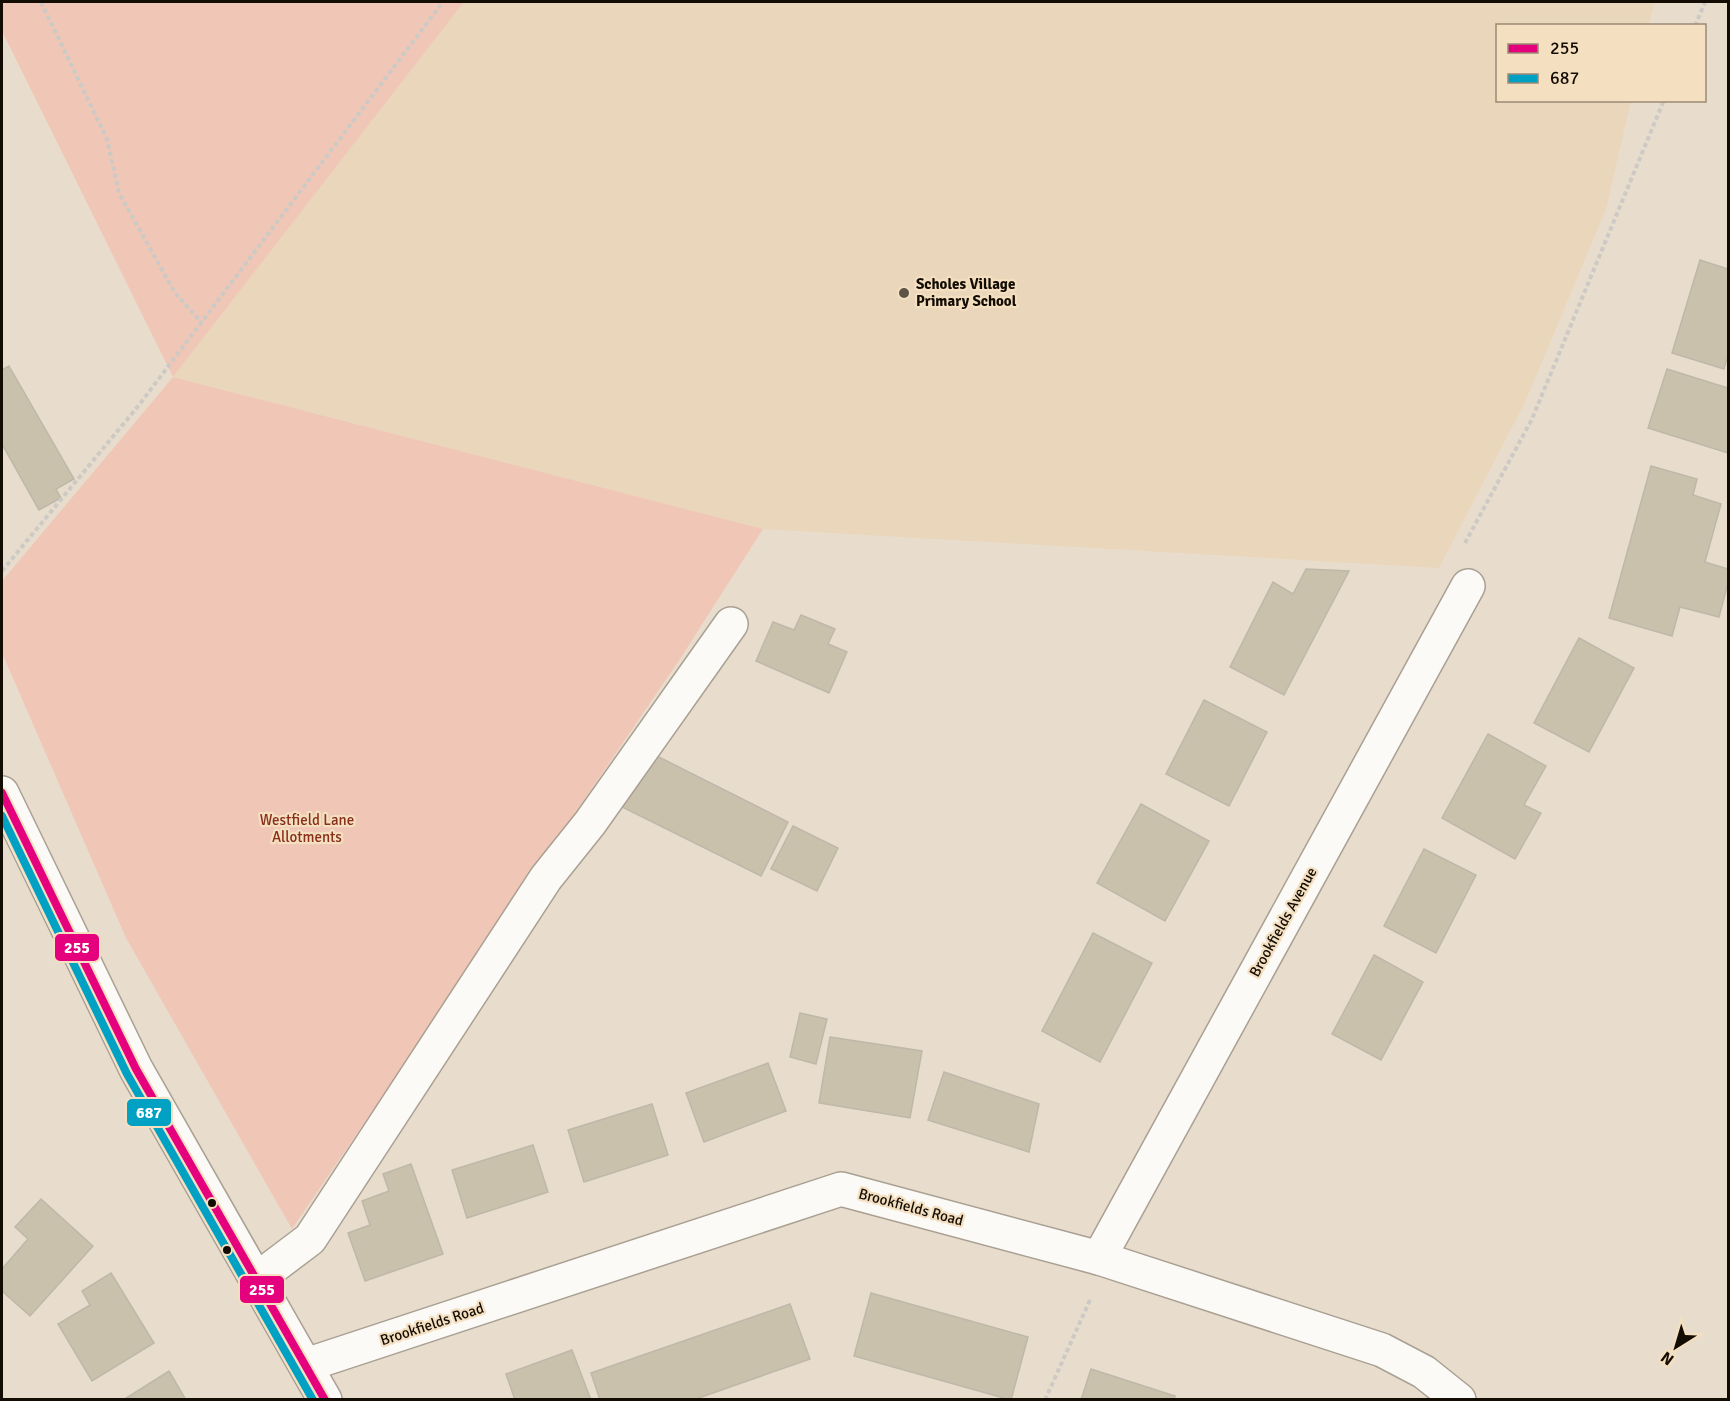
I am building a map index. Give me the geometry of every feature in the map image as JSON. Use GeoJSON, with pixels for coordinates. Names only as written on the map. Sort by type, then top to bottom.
{"type":"FeatureCollection","features":[{"type":"Feature","properties":{"kind":"street","name":"Brookfields Avenue"},"geometry":{"type":"LineString","coordinates":[[1099,1258],[1468,586]]}},
{"type":"Feature","properties":{"kind":"street"},"geometry":{"type":"LineString","coordinates":[[256,1279],[310,1239],[546,878],[590,823],[730,624]]}},
{"type":"Feature","properties":{"kind":"street"},"geometry":{"type":"LineString","coordinates":[[2,793],[136,1069],[325,1400]]}},
{"type":"Feature","properties":{"kind":"street","name":"Brookfields Road"},"geometry":{"type":"LineString","coordinates":[[306,1365],[841,1188],[1099,1258],[1382,1350],[1424,1372],[1459,1400]]}},
{"type":"Feature","properties":{"kind":"path"},"geometry":{"type":"LineString","coordinates":[[41,2],[107,139],[119,193],[175,293],[202,323]]}},
{"type":"Feature","properties":{"kind":"path"},"geometry":{"type":"LineString","coordinates":[[2,571],[139,405],[443,2]]}},
{"type":"Feature","properties":{"kind":"path"},"geometry":{"type":"LineString","coordinates":[[1696,24],[1705,2]]}},
{"type":"Feature","properties":{"kind":"path"},"geometry":{"type":"LineString","coordinates":[[1468,586],[1447,576],[1532,419],[1663,102]]}},
{"type":"Feature","properties":{"kind":"path"},"geometry":{"type":"LineString","coordinates":[[1045,1400],[1091,1299],[1099,1258]]}},
{"type":"Feature","properties":{"kind":"shaded area","name":"Scholes Village Primary School"},"geometry":{"type":"Polygon","coordinates":[[[464,2],[1654,2],[1649,24],[1496,24],[1496,102],[1631,102],[1606,209],[1526,400],[1439,568],[763,529],[173,377],[464,2]]]}},
{"type":"Feature","properties":{"kind":"green space"},"geometry":{"type":"Polygon","coordinates":[[[2,2],[464,2],[173,377],[2,31],[2,2]]]}},
{"type":"Feature","properties":{"kind":"green space","name":"Westfield Lane Allotments"},"geometry":{"type":"Polygon","coordinates":[[[173,377],[763,529],[680,659],[292,1229],[126,938],[2,653],[2,581],[173,377]]]}},
{"type":"Feature","properties":{"kind":"building"},"geometry":{"type":"Polygon","coordinates":[[[1700,260],[1728,269],[1728,355],[1724,369],[1672,353],[1700,260]]]}},
{"type":"Feature","properties":{"kind":"building"},"geometry":{"type":"Polygon","coordinates":[[[9,366],[74,479],[56,489],[61,498],[39,510],[2,444],[2,370],[9,366]]]}},
{"type":"Feature","properties":{"kind":"building"},"geometry":{"type":"Polygon","coordinates":[[[1667,369],[1728,388],[1728,453],[1648,428],[1667,369]]]}},
{"type":"Feature","properties":{"kind":"building"},"geometry":{"type":"Polygon","coordinates":[[[1651,466],[1697,479],[1693,495],[1721,504],[1705,562],[1728,569],[1728,583],[1719,617],[1680,607],[1672,636],[1609,618],[1651,466]]]}},
{"type":"Feature","properties":{"kind":"building"},"geometry":{"type":"Polygon","coordinates":[[[1306,569],[1349,571],[1284,695],[1230,667],[1273,582],[1293,594],[1306,569]]]}},
{"type":"Feature","properties":{"kind":"building"},"geometry":{"type":"Polygon","coordinates":[[[801,615],[835,629],[828,644],[847,652],[829,693],[756,661],[773,622],[794,630],[801,615]]]}},
{"type":"Feature","properties":{"kind":"building"},"geometry":{"type":"Polygon","coordinates":[[[1579,638],[1634,668],[1589,752],[1534,723],[1579,638]]]}},
{"type":"Feature","properties":{"kind":"building"},"geometry":{"type":"Polygon","coordinates":[[[1204,700],[1267,732],[1229,806],[1166,774],[1204,700]]]}},
{"type":"Feature","properties":{"kind":"building"},"geometry":{"type":"Polygon","coordinates":[[[1488,734],[1546,766],[1524,805],[1541,813],[1515,859],[1442,818],[1488,734]]]}},
{"type":"Feature","properties":{"kind":"building"},"geometry":{"type":"Polygon","coordinates":[[[647,751],[788,822],[761,876],[620,806],[647,751]]]}},
{"type":"Feature","properties":{"kind":"building"},"geometry":{"type":"Polygon","coordinates":[[[1141,804],[1209,841],[1165,921],[1097,883],[1141,804]]]}},
{"type":"Feature","properties":{"kind":"building"},"geometry":{"type":"Polygon","coordinates":[[[793,826],[838,848],[817,891],[771,869],[793,826]]]}},
{"type":"Feature","properties":{"kind":"building"},"geometry":{"type":"Polygon","coordinates":[[[1424,849],[1476,875],[1436,953],[1384,926],[1424,849]]]}},
{"type":"Feature","properties":{"kind":"building"},"geometry":{"type":"Polygon","coordinates":[[[1093,933],[1152,963],[1100,1062],[1042,1031],[1093,933]]]}},
{"type":"Feature","properties":{"kind":"building"},"geometry":{"type":"Polygon","coordinates":[[[1374,955],[1423,982],[1381,1060],[1332,1034],[1374,955]]]}},
{"type":"Feature","properties":{"kind":"building"},"geometry":{"type":"Polygon","coordinates":[[[800,1013],[827,1019],[816,1064],[790,1057],[800,1013]]]}},
{"type":"Feature","properties":{"kind":"building"},"geometry":{"type":"Polygon","coordinates":[[[830,1037],[922,1051],[910,1118],[819,1103],[830,1037]]]}},
{"type":"Feature","properties":{"kind":"building"},"geometry":{"type":"Polygon","coordinates":[[[768,1063],[786,1111],[704,1142],[686,1093],[768,1063]]]}},
{"type":"Feature","properties":{"kind":"building"},"geometry":{"type":"Polygon","coordinates":[[[944,1072],[1039,1104],[1029,1152],[928,1120],[944,1072]]]}},
{"type":"Feature","properties":{"kind":"building"},"geometry":{"type":"Polygon","coordinates":[[[652,1104],[668,1155],[584,1182],[568,1130],[652,1104]]]}},
{"type":"Feature","properties":{"kind":"building"},"geometry":{"type":"Polygon","coordinates":[[[533,1145],[548,1192],[467,1218],[452,1170],[533,1145]]]}},
{"type":"Feature","properties":{"kind":"building"},"geometry":{"type":"Polygon","coordinates":[[[411,1164],[443,1254],[365,1281],[348,1233],[370,1225],[362,1201],[389,1191],[383,1174],[411,1164]]]}},
{"type":"Feature","properties":{"kind":"building"},"geometry":{"type":"Polygon","coordinates":[[[41,1199],[93,1246],[30,1316],[2,1291],[2,1269],[28,1239],[15,1227],[41,1199]]]}},
{"type":"Feature","properties":{"kind":"building"},"geometry":{"type":"Polygon","coordinates":[[[111,1273],[154,1343],[92,1381],[58,1324],[90,1305],[82,1291],[111,1273]]]}},
{"type":"Feature","properties":{"kind":"building"},"geometry":{"type":"Polygon","coordinates":[[[871,1293],[1028,1337],[1011,1400],[854,1356],[871,1293]]]}},
{"type":"Feature","properties":{"kind":"building"},"geometry":{"type":"Polygon","coordinates":[[[790,1304],[810,1359],[693,1400],[600,1400],[591,1373],[790,1304]]]}},
{"type":"Feature","properties":{"kind":"building"},"geometry":{"type":"Polygon","coordinates":[[[572,1350],[591,1400],[515,1400],[506,1374],[572,1350]]]}},
{"type":"Feature","properties":{"kind":"building"},"geometry":{"type":"Polygon","coordinates":[[[1091,1369],[1175,1396],[1174,1400],[1081,1400],[1091,1369]]]}},
{"type":"Feature","properties":{"kind":"building"},"geometry":{"type":"Polygon","coordinates":[[[169,1371],[186,1400],[123,1400],[169,1371]]]}},
{"type":"Feature","properties":{"kind":"transit line","name":"255"},"geometry":{"type":"LineString","coordinates":[[2,793],[136,1069],[325,1400]]}},
{"type":"Feature","properties":{"kind":"transit line","name":"687"},"geometry":{"type":"LineString","coordinates":[[2,816],[127,1074],[313,1400]]}},
{"type":"Feature","properties":{"kind":"place","name":"Scholes Village Primary School"},"geometry":{"type":"Point","coordinates":[904,293]}}]}
